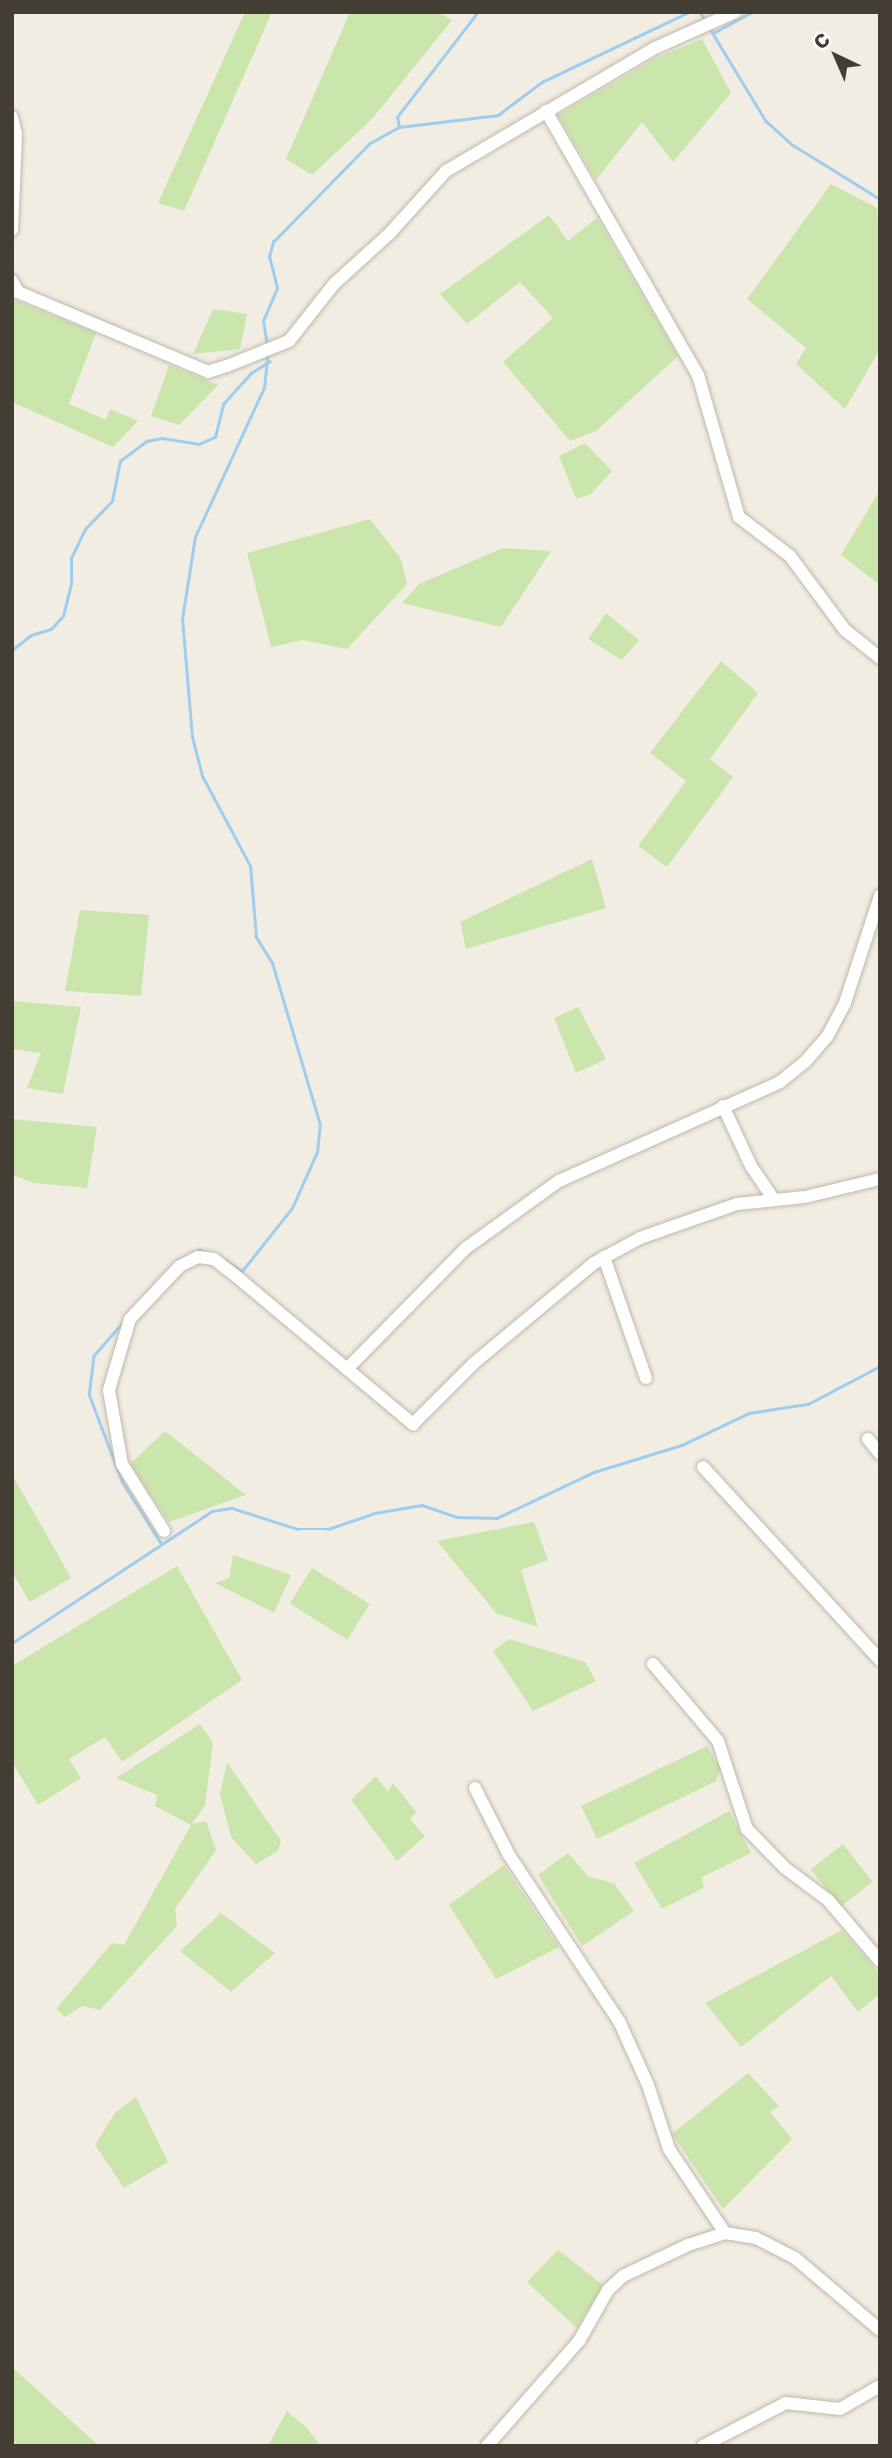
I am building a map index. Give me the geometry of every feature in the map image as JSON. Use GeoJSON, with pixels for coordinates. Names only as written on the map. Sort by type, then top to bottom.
{"type":"FeatureCollection","features":[{"type":"Feature","properties":{"kind":"street"},"geometry":{"type":"LineString","coordinates":[[12,281],[18,292],[208,372],[218,369],[289,341],[334,284],[390,233],[430,185],[546,111],[656,48],[735,12]]}},
{"type":"Feature","properties":{"kind":"street"},"geometry":{"type":"LineString","coordinates":[[546,111],[698,375],[739,517],[790,556],[845,630],[880,659]]}},
{"type":"Feature","properties":{"kind":"street"},"geometry":{"type":"LineString","coordinates":[[12,117],[16,134],[12,230]]}},
{"type":"Feature","properties":{"kind":"street"},"geometry":{"type":"LineString","coordinates":[[347,1369],[466,1248],[503,1218],[559,1181],[780,1082],[827,1037],[845,1003],[880,896]]}},
{"type":"Feature","properties":{"kind":"street"},"geometry":{"type":"LineString","coordinates":[[723,1106],[751,1166],[774,1200]]}},
{"type":"Feature","properties":{"kind":"street"},"geometry":{"type":"LineString","coordinates":[[164,1531],[122,1464],[109,1390],[130,1319],[180,1266],[198,1256],[214,1259],[413,1424],[474,1363],[604,1257],[691,1217],[737,1204],[856,1188],[880,1179]]}},
{"type":"Feature","properties":{"kind":"street"},"geometry":{"type":"LineString","coordinates":[[604,1257],[646,1378]]}},
{"type":"Feature","properties":{"kind":"street"},"geometry":{"type":"LineString","coordinates":[[868,1439],[880,1454]]}},
{"type":"Feature","properties":{"kind":"street"},"geometry":{"type":"LineString","coordinates":[[703,1466],[880,1660]]}},
{"type":"Feature","properties":{"kind":"street"},"geometry":{"type":"LineString","coordinates":[[653,1664],[718,1741],[747,1829],[785,1868],[828,1900],[880,1961]]}},
{"type":"Feature","properties":{"kind":"street"},"geometry":{"type":"LineString","coordinates":[[475,1788],[509,1854],[619,2021],[648,2085],[669,2149],[725,2233]]}},
{"type":"Feature","properties":{"kind":"street"},"geometry":{"type":"LineString","coordinates":[[487,2446],[579,2341],[608,2290],[623,2276],[725,2233],[756,2238],[795,2258],[880,2330]]}},
{"type":"Feature","properties":{"kind":"street"},"geometry":{"type":"LineString","coordinates":[[703,2446],[786,2403],[840,2409],[880,2386]]}},
{"type":"Feature","properties":{"kind":"green space"},"geometry":{"type":"Polygon","coordinates":[[[245,12],[272,12],[184,211],[158,203],[245,12]]]}},
{"type":"Feature","properties":{"kind":"green space"},"geometry":{"type":"Polygon","coordinates":[[[350,12],[437,12],[452,20],[372,119],[312,175],[286,159],[350,12]]]}},
{"type":"Feature","properties":{"kind":"green space"},"geometry":{"type":"Polygon","coordinates":[[[702,39],[731,93],[673,162],[642,122],[596,180],[558,115],[656,58],[702,39]]]}},
{"type":"Feature","properties":{"kind":"green space"},"geometry":{"type":"Polygon","coordinates":[[[831,184],[877,208],[880,242],[880,349],[845,409],[796,364],[806,348],[747,299],[831,184]]]}},
{"type":"Feature","properties":{"kind":"green space"},"geometry":{"type":"Polygon","coordinates":[[[549,215],[568,241],[597,218],[678,356],[596,431],[570,441],[503,362],[553,318],[520,282],[467,324],[440,294],[549,215]]]}},
{"type":"Feature","properties":{"kind":"green space"},"geometry":{"type":"Polygon","coordinates":[[[12,299],[96,333],[69,404],[106,420],[110,409],[138,421],[113,447],[12,402],[12,299]]]}},
{"type":"Feature","properties":{"kind":"green space"},"geometry":{"type":"Polygon","coordinates":[[[213,309],[247,314],[240,349],[193,354],[213,309]]]}},
{"type":"Feature","properties":{"kind":"green space"},"geometry":{"type":"Polygon","coordinates":[[[169,365],[218,385],[179,425],[151,416],[169,365]]]}},
{"type":"Feature","properties":{"kind":"green space"},"geometry":{"type":"Polygon","coordinates":[[[585,443],[612,471],[591,494],[576,499],[559,456],[585,443]]]}},
{"type":"Feature","properties":{"kind":"green space"},"geometry":{"type":"Polygon","coordinates":[[[880,490],[880,585],[841,555],[880,490]]]}},
{"type":"Feature","properties":{"kind":"green space"},"geometry":{"type":"Polygon","coordinates":[[[370,519],[401,559],[407,584],[347,649],[303,640],[271,647],[247,553],[370,519]]]}},
{"type":"Feature","properties":{"kind":"green space"},"geometry":{"type":"Polygon","coordinates":[[[503,548],[551,551],[501,627],[402,603],[419,584],[503,548]]]}},
{"type":"Feature","properties":{"kind":"green space"},"geometry":{"type":"Polygon","coordinates":[[[606,613],[639,640],[622,660],[588,639],[606,613]]]}},
{"type":"Feature","properties":{"kind":"green space"},"geometry":{"type":"Polygon","coordinates":[[[721,661],[758,693],[710,759],[733,777],[667,867],[638,846],[686,781],[650,753],[721,661]]]}},
{"type":"Feature","properties":{"kind":"green space"},"geometry":{"type":"Polygon","coordinates":[[[592,859],[606,908],[466,949],[460,922],[592,859]]]}},
{"type":"Feature","properties":{"kind":"green space"},"geometry":{"type":"Polygon","coordinates":[[[80,910],[149,915],[141,996],[65,991],[80,910]]]}},
{"type":"Feature","properties":{"kind":"green space"},"geometry":{"type":"Polygon","coordinates":[[[12,1001],[81,1007],[63,1094],[27,1088],[41,1053],[12,1049],[12,1001]]]}},
{"type":"Feature","properties":{"kind":"green space"},"geometry":{"type":"Polygon","coordinates":[[[578,1007],[606,1059],[576,1073],[554,1018],[578,1007]]]}},
{"type":"Feature","properties":{"kind":"green space"},"geometry":{"type":"Polygon","coordinates":[[[12,1119],[97,1127],[87,1188],[34,1183],[12,1175],[12,1119]]]}},
{"type":"Feature","properties":{"kind":"green space"},"geometry":{"type":"Polygon","coordinates":[[[165,1431],[246,1495],[169,1522],[130,1464],[165,1431]]]}},
{"type":"Feature","properties":{"kind":"green space"},"geometry":{"type":"Polygon","coordinates":[[[12,1474],[71,1578],[30,1602],[12,1572],[12,1474]]]}},
{"type":"Feature","properties":{"kind":"green space"},"geometry":{"type":"Polygon","coordinates":[[[534,1522],[548,1560],[521,1570],[538,1627],[496,1613],[437,1541],[534,1522]]]}},
{"type":"Feature","properties":{"kind":"green space"},"geometry":{"type":"Polygon","coordinates":[[[233,1555],[291,1575],[274,1613],[215,1583],[229,1578],[233,1555]]]}},
{"type":"Feature","properties":{"kind":"green space"},"geometry":{"type":"Polygon","coordinates":[[[177,1566],[242,1680],[122,1762],[105,1737],[69,1759],[81,1778],[38,1805],[12,1762],[12,1666],[177,1566]]]}},
{"type":"Feature","properties":{"kind":"green space"},"geometry":{"type":"Polygon","coordinates":[[[312,1568],[370,1604],[347,1640],[290,1604],[312,1568]]]}},
{"type":"Feature","properties":{"kind":"green space"},"geometry":{"type":"Polygon","coordinates":[[[509,1639],[585,1662],[596,1681],[533,1711],[493,1651],[509,1639]]]}},
{"type":"Feature","properties":{"kind":"green space"},"geometry":{"type":"Polygon","coordinates":[[[200,1724],[213,1743],[205,1805],[192,1824],[206,1821],[216,1850],[175,1909],[177,1926],[100,2010],[82,2006],[65,2017],[56,2009],[112,1943],[124,1945],[191,1825],[155,1806],[157,1795],[116,1778],[200,1724]]]}},
{"type":"Feature","properties":{"kind":"green space"},"geometry":{"type":"Polygon","coordinates":[[[707,1746],[721,1769],[716,1781],[597,1839],[581,1806],[707,1746]]]}},
{"type":"Feature","properties":{"kind":"green space"},"geometry":{"type":"Polygon","coordinates":[[[227,1762],[281,1841],[278,1851],[256,1864],[231,1837],[220,1794],[227,1762]]]}},
{"type":"Feature","properties":{"kind":"green space"},"geometry":{"type":"Polygon","coordinates":[[[376,1776],[388,1792],[393,1783],[416,1812],[410,1819],[425,1836],[397,1861],[351,1800],[376,1776]]]}},
{"type":"Feature","properties":{"kind":"green space"},"geometry":{"type":"Polygon","coordinates":[[[729,1811],[751,1853],[702,1877],[704,1888],[662,1909],[634,1863],[729,1811]]]}},
{"type":"Feature","properties":{"kind":"green space"},"geometry":{"type":"Polygon","coordinates":[[[843,1844],[873,1882],[840,1907],[811,1869],[843,1844]]]}},
{"type":"Feature","properties":{"kind":"green space"},"geometry":{"type":"Polygon","coordinates":[[[568,1853],[589,1877],[614,1883],[634,1911],[582,1946],[538,1875],[568,1853]]]}},
{"type":"Feature","properties":{"kind":"green space"},"geometry":{"type":"Polygon","coordinates":[[[504,1865],[559,1947],[496,1979],[449,1905],[504,1865]]]}},
{"type":"Feature","properties":{"kind":"green space"},"geometry":{"type":"Polygon","coordinates":[[[221,1913],[275,1953],[231,1992],[180,1951],[221,1913]]]}},
{"type":"Feature","properties":{"kind":"green space"},"geometry":{"type":"Polygon","coordinates":[[[842,1930],[880,1974],[880,1994],[858,2012],[831,1976],[741,2047],[705,2003],[842,1930]]]}},
{"type":"Feature","properties":{"kind":"green space"},"geometry":{"type":"Polygon","coordinates":[[[748,2073],[779,2106],[770,2112],[792,2139],[723,2209],[672,2134],[748,2073]]]}},
{"type":"Feature","properties":{"kind":"green space"},"geometry":{"type":"Polygon","coordinates":[[[136,2097],[168,2162],[124,2188],[95,2145],[115,2113],[136,2097]]]}},
{"type":"Feature","properties":{"kind":"green space"},"geometry":{"type":"Polygon","coordinates":[[[558,2250],[603,2285],[577,2328],[527,2282],[558,2250]]]}},
{"type":"Feature","properties":{"kind":"green space"},"geometry":{"type":"Polygon","coordinates":[[[12,2367],[99,2446],[19,2446],[12,2440],[12,2367]]]}},
{"type":"Feature","properties":{"kind":"green space"},"geometry":{"type":"Polygon","coordinates":[[[287,2411],[306,2427],[321,2446],[268,2446],[287,2411]]]}},
{"type":"Feature","properties":{"kind":"waterway"},"geometry":{"type":"LineString","coordinates":[[399,127],[397,117],[478,12]]}},
{"type":"Feature","properties":{"kind":"waterway"},"geometry":{"type":"LineString","coordinates":[[267,346],[263,321],[277,288],[269,257],[273,242],[370,143],[399,127],[498,115],[542,82],[689,12]]}},
{"type":"Feature","properties":{"kind":"waterway"},"geometry":{"type":"LineString","coordinates":[[700,12],[706,21]]}},
{"type":"Feature","properties":{"kind":"waterway"},"geometry":{"type":"LineString","coordinates":[[713,33],[752,12]]}},
{"type":"Feature","properties":{"kind":"waterway"},"geometry":{"type":"LineString","coordinates":[[709,27],[766,121],[793,145],[880,199]]}},
{"type":"Feature","properties":{"kind":"waterway"},"geometry":{"type":"LineString","coordinates":[[225,1260],[242,1271],[292,1208],[317,1152],[320,1125],[272,963],[256,937],[250,866],[202,776],[192,737],[182,619],[195,537],[264,388],[268,352]]}},
{"type":"Feature","properties":{"kind":"waterway"},"geometry":{"type":"LineString","coordinates":[[12,650],[31,635],[51,629],[63,616],[71,583],[71,558],[85,529],[112,501],[120,461],[147,441],[162,438],[199,444],[215,437],[223,404],[251,373],[270,361]]}},
{"type":"Feature","properties":{"kind":"waterway"},"geometry":{"type":"LineString","coordinates":[[177,1261],[199,1250],[209,1253]]}},
{"type":"Feature","properties":{"kind":"waterway"},"geometry":{"type":"LineString","coordinates":[[122,1324],[94,1356],[89,1394],[122,1481],[161,1543]]}},
{"type":"Feature","properties":{"kind":"waterway"},"geometry":{"type":"LineString","coordinates":[[12,1643],[212,1511],[232,1508],[298,1529],[328,1529],[375,1513],[422,1505],[457,1517],[497,1518],[594,1472],[682,1445],[749,1413],[808,1404],[880,1366]]}}]}
